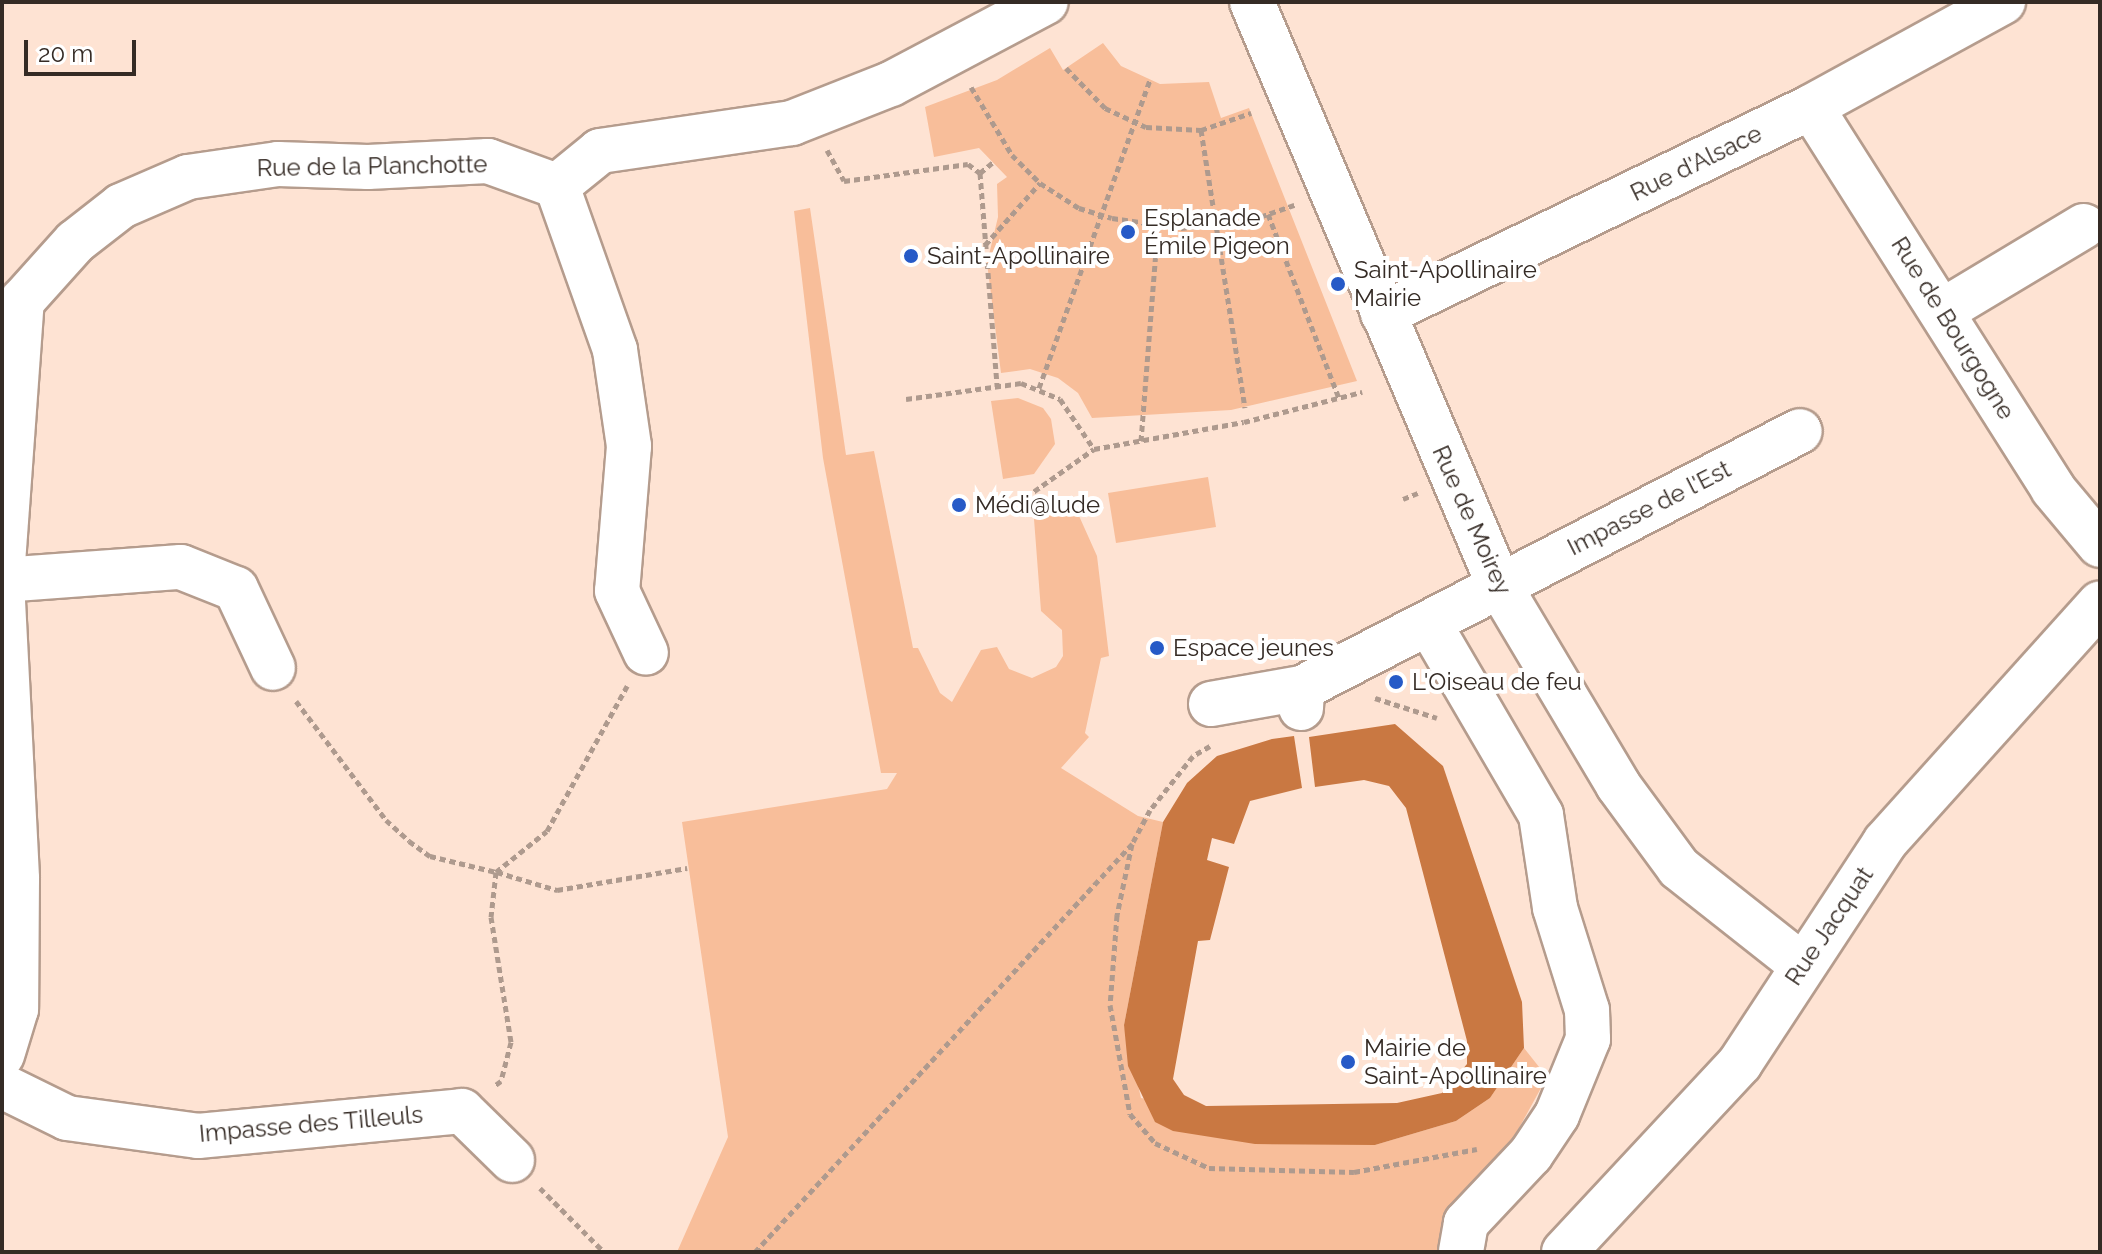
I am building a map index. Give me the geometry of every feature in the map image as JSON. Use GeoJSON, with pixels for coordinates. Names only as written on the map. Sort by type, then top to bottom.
{"type":"FeatureCollection","features":[{"type":"Feature","properties":{"kind":"street"},"geometry":{"type":"LineString","coordinates":[[646,653],[617,591],[629,446],[615,350],[557,186],[600,151],[792,123],[891,84],[1046,2]]}},
{"type":"Feature","properties":{"kind":"street","name":"Rue de Moirey"},"geometry":{"type":"LineString","coordinates":[[1252,2],[1499,585],[1618,785],[1679,868],[1802,965]]}},
{"type":"Feature","properties":{"kind":"street","name":"Rue d'Alsace"},"geometry":{"type":"LineString","coordinates":[[1383,314],[1811,107],[2003,2]]}},
{"type":"Feature","properties":{"kind":"street","name":"Rue de Bourgogne"},"geometry":{"type":"LineString","coordinates":[[1811,107],[1944,310],[2053,489],[2100,545]]}},
{"type":"Feature","properties":{"kind":"street","name":"Rue de la Planchotte"},"geometry":{"type":"LineString","coordinates":[[2,1055],[16,1009],[17,879],[2,579],[12,298],[121,206],[188,177],[278,164],[368,167],[488,161],[557,186]]}},
{"type":"Feature","properties":{"kind":"street"},"geometry":{"type":"LineString","coordinates":[[1944,310],[2084,226]]}},
{"type":"Feature","properties":{"kind":"street","name":"Impasse de l'Est"},"geometry":{"type":"LineString","coordinates":[[1214,723],[1301,698],[1499,585],[1800,431]]}},
{"type":"Feature","properties":{"kind":"street"},"geometry":{"type":"LineString","coordinates":[[2,579],[181,567],[236,589],[273,668]]}},
{"type":"Feature","properties":{"kind":"street","name":"Rue Jacquat"},"geometry":{"type":"LineString","coordinates":[[1564,1252],[1740,1063],[1885,842],[2100,603]]}},
{"type":"Feature","properties":{"kind":"street"},"geometry":{"type":"LineString","coordinates":[[1430,625],[1541,815],[1555,908],[1587,1010],[1588,1039],[1557,1115],[1531,1154],[1466,1223],[1461,1252]]}},
{"type":"Feature","properties":{"kind":"street","name":"Impasse des Tilleuls"},"geometry":{"type":"LineString","coordinates":[[2,1086],[67,1118],[198,1136],[462,1111]]}},
{"type":"Feature","properties":{"kind":"street"},"geometry":{"type":"LineString","coordinates":[[462,1111],[512,1160]]}},
{"type":"Feature","properties":{"kind":"path"},"geometry":{"type":"LineString","coordinates":[[964,47],[972,89],[994,132],[1040,183],[1099,214],[1158,225],[1215,224],[1268,214],[1294,205]]}},
{"type":"Feature","properties":{"kind":"path"},"geometry":{"type":"LineString","coordinates":[[1066,68],[1084,92],[1134,123],[1201,130],[1251,113]]}},
{"type":"Feature","properties":{"kind":"path"},"geometry":{"type":"LineString","coordinates":[[1039,388],[1099,214],[1150,80]]}},
{"type":"Feature","properties":{"kind":"path"},"geometry":{"type":"LineString","coordinates":[[1201,130],[1245,408]]}},
{"type":"Feature","properties":{"kind":"path"},"geometry":{"type":"LineString","coordinates":[[825,136],[829,160],[844,181],[968,164],[980,173],[997,386]]}},
{"type":"Feature","properties":{"kind":"path"},"geometry":{"type":"LineString","coordinates":[[980,173],[993,162]]}},
{"type":"Feature","properties":{"kind":"path"},"geometry":{"type":"LineString","coordinates":[[985,245],[1040,183]]}},
{"type":"Feature","properties":{"kind":"path"},"geometry":{"type":"LineString","coordinates":[[1268,214],[1339,398]]}},
{"type":"Feature","properties":{"kind":"path"},"geometry":{"type":"LineString","coordinates":[[1141,441],[1158,225]]}},
{"type":"Feature","properties":{"kind":"path"},"geometry":{"type":"LineString","coordinates":[[906,399],[1021,383],[1060,399],[1094,449]]}},
{"type":"Feature","properties":{"kind":"path"},"geometry":{"type":"LineString","coordinates":[[1026,497],[1094,449],[1362,392]]}},
{"type":"Feature","properties":{"kind":"path"},"geometry":{"type":"LineString","coordinates":[[462,1111],[501,1081],[511,1042],[491,917],[496,872],[547,831],[646,653]]}},
{"type":"Feature","properties":{"kind":"path"},"geometry":{"type":"LineString","coordinates":[[273,668],[386,820],[430,856],[557,890],[687,868]]}},
{"type":"Feature","properties":{"kind":"path"},"geometry":{"type":"LineString","coordinates":[[1367,697],[1394,700],[1440,719]]}},
{"type":"Feature","properties":{"kind":"path"},"geometry":{"type":"LineString","coordinates":[[1435,706],[1447,728]]}},
{"type":"Feature","properties":{"kind":"path"},"geometry":{"type":"LineString","coordinates":[[755,1252],[1132,844],[1150,810],[1193,756],[1214,723]]}},
{"type":"Feature","properties":{"kind":"path"},"geometry":{"type":"LineString","coordinates":[[1132,844],[1117,915],[1110,1005],[1130,1114],[1155,1143],[1209,1168],[1354,1172],[1466,1154],[1488,1144]]}},
{"type":"Feature","properties":{"kind":"path"},"geometry":{"type":"LineString","coordinates":[[512,1160],[604,1252]]}},
{"type":"Feature","properties":{"kind":"shaded area","name":"Esplanade Émile Pigeon"},"geometry":{"type":"Polygon","coordinates":[[[1103,43],[1121,66],[1160,84],[1209,82],[1221,118],[1249,108],[1357,381],[1231,410],[1092,418],[1078,393],[1058,378],[1030,369],[1001,373],[987,263],[998,217],[997,184],[1007,177],[979,148],[934,157],[925,107],[997,80],[1050,48],[1063,70],[1103,43]]]}},
{"type":"Feature","properties":{"kind":"shaded area"},"geometry":{"type":"Polygon","coordinates":[[[810,208],[846,455],[874,451],[913,648],[918,648],[940,693],[952,702],[981,650],[997,647],[1009,669],[1032,678],[1056,667],[1063,656],[1062,630],[1041,611],[1034,519],[1057,511],[1071,498],[1097,556],[1109,656],[1101,658],[1085,733],[1089,737],[1061,768],[1138,816],[1163,822],[1124,1025],[1141,1098],[1375,1145],[1456,1121],[1490,1098],[1524,1048],[1547,1077],[1502,1159],[1452,1207],[1439,1252],[677,1252],[728,1137],[682,822],[887,789],[897,773],[881,773],[823,458],[794,211],[810,208]]]}},
{"type":"Feature","properties":{"kind":"shaded area"},"geometry":{"type":"Polygon","coordinates":[[[1018,398],[1043,408],[1051,419],[1055,444],[1034,474],[1003,479],[991,401],[1018,398]]]}},
{"type":"Feature","properties":{"kind":"shaded area"},"geometry":{"type":"Polygon","coordinates":[[[1208,477],[1216,527],[1116,543],[1108,493],[1208,477]]]}},
{"type":"Feature","properties":{"kind":"shaded area"},"geometry":{"type":"Polygon","coordinates":[[[1395,724],[1443,766],[1522,1002],[1524,1048],[1490,1098],[1456,1121],[1375,1145],[1255,1144],[1173,1131],[1155,1122],[1128,1066],[1124,1025],[1163,822],[1187,783],[1217,756],[1272,739],[1294,736],[1302,788],[1250,801],[1234,844],[1212,838],[1207,860],[1229,867],[1210,940],[1198,941],[1173,1079],[1184,1095],[1206,1106],[1397,1103],[1442,1093],[1467,1064],[1467,1041],[1406,808],[1389,786],[1364,780],[1315,787],[1309,737],[1395,724]]]}},
{"type":"Feature","properties":{"kind":"place","name":"Esplanade Émile Pigeon"},"geometry":{"type":"Point","coordinates":[1128,232]}},
{"type":"Feature","properties":{"kind":"place","name":"Saint-Apollinaire"},"geometry":{"type":"Point","coordinates":[911,256]}},
{"type":"Feature","properties":{"kind":"place","name":"Saint-Apollinaire Mairie"},"geometry":{"type":"Point","coordinates":[1338,284]}},
{"type":"Feature","properties":{"kind":"place","name":"Médi@lude"},"geometry":{"type":"Point","coordinates":[959,505]}},
{"type":"Feature","properties":{"kind":"place","name":"Espace jeunes"},"geometry":{"type":"Point","coordinates":[1157,648]}},
{"type":"Feature","properties":{"kind":"place","name":"L'Oiseau de feu"},"geometry":{"type":"Point","coordinates":[1396,682]}},
{"type":"Feature","properties":{"kind":"place","name":"Mairie de Saint-Apollinaire"},"geometry":{"type":"Point","coordinates":[1348,1062]}}]}
